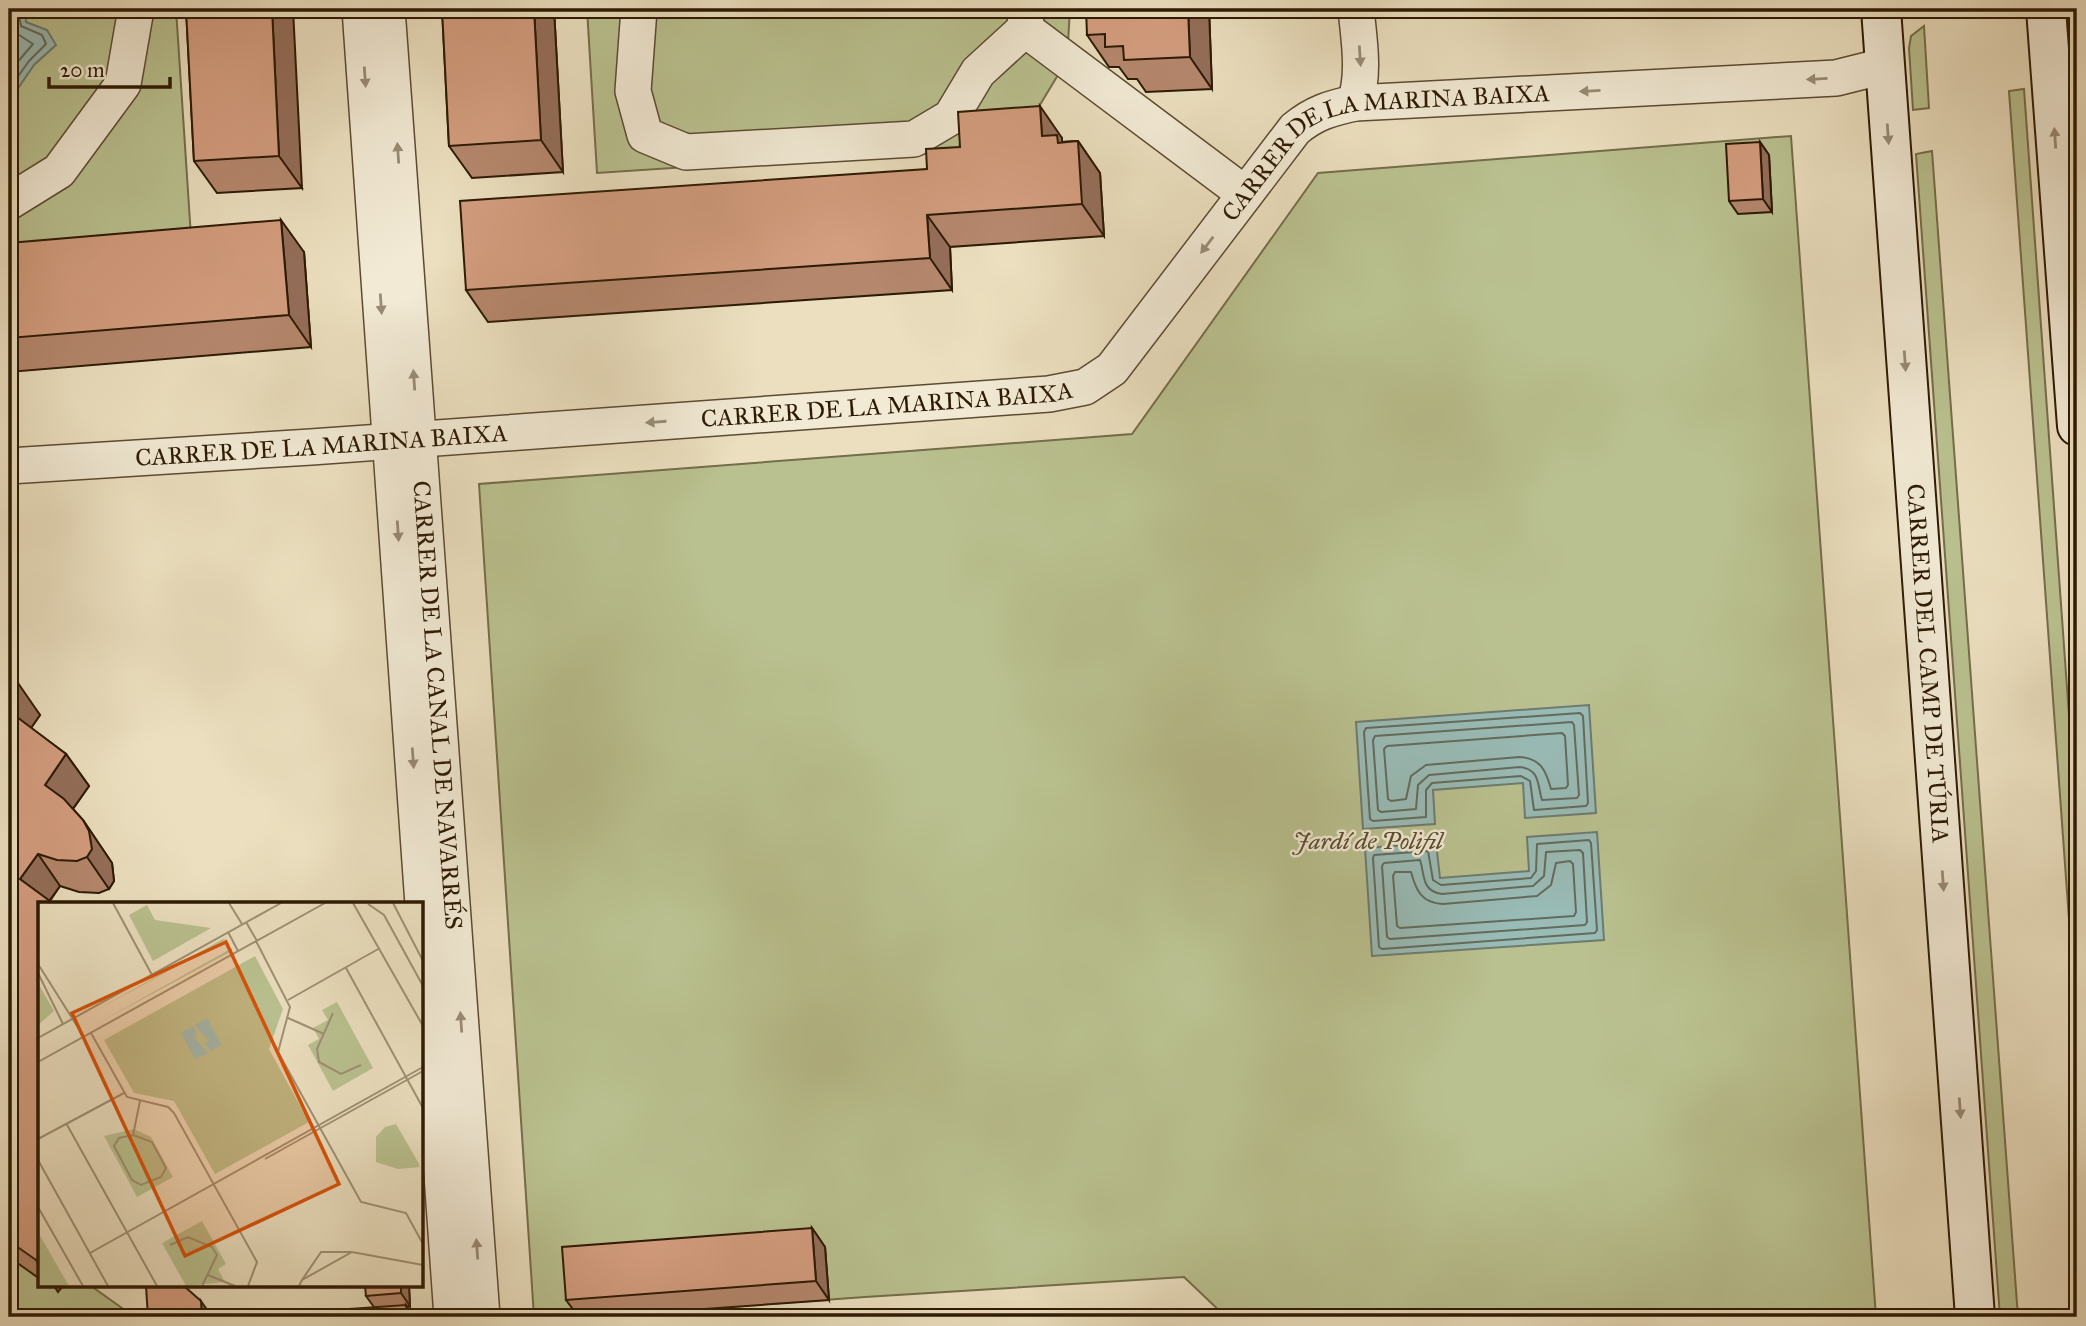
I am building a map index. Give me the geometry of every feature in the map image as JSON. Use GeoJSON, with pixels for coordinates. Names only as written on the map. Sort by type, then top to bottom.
{"type":"FeatureCollection","features":[{"type":"Feature","properties":{"kind":"main road","name":"CARRER DEL CAMP DE TÚRIA"},"geometry":{"type":"LineString","coordinates":[[1881,9],[1975,1317]]}},
{"type":"Feature","properties":{"kind":"main road"},"geometry":{"type":"LineString","coordinates":[[2046,9],[2077,426]]}},
{"type":"Feature","properties":{"kind":"street"},"geometry":{"type":"LineString","coordinates":[[9,202],[60,170],[123,84],[136,9]]}},
{"type":"Feature","properties":{"kind":"street","name":"CARRER DE LA CANAL DE NAVARRÉS"},"geometry":{"type":"LineString","coordinates":[[360,9],[405,440],[482,1317]]}},
{"type":"Feature","properties":{"kind":"street","name":"CARRER DE LA CANAL DE NAVARRÉS"},"geometry":{"type":"LineString","coordinates":[[387,9],[405,440],[452,1317]]}},
{"type":"Feature","properties":{"kind":"street"},"geometry":{"type":"LineString","coordinates":[[639,9],[633,91],[645,135],[686,152],[914,139],[951,117],[978,72],[1025,19],[1245,194]]}},
{"type":"Feature","properties":{"kind":"street"},"geometry":{"type":"LineString","coordinates":[[1355,103],[1361,70],[1356,9]]}},
{"type":"Feature","properties":{"kind":"street","name":"CARRER DE LA MARINA BAIXA"},"geometry":{"type":"LineString","coordinates":[[9,466],[1049,394],[1085,387],[1112,369],[1295,129],[1312,115],[1332,107],[1355,103],[1836,78],[1884,66]]}},
{"type":"Feature","properties":{"kind":"green space"},"geometry":{"type":"Polygon","coordinates":[[[9,9],[176,9],[191,237],[9,250],[9,9]]]}},
{"type":"Feature","properties":{"kind":"green space"},"geometry":{"type":"Polygon","coordinates":[[[587,9],[1070,9],[1067,60],[1032,118],[968,127],[958,149],[597,173],[587,9]]]}},
{"type":"Feature","properties":{"kind":"green space"},"geometry":{"type":"Polygon","coordinates":[[[1924,26],[1929,108],[1913,110],[1909,48],[1911,36],[1924,26]]]}},
{"type":"Feature","properties":{"kind":"green space"},"geometry":{"type":"Polygon","coordinates":[[[2024,89],[2077,827],[2077,1030],[2009,91],[2024,89]]]}},
{"type":"Feature","properties":{"kind":"green space","name":"Jardí de Polifil"},"geometry":{"type":"Polygon","coordinates":[[[1791,136],[1876,1317],[1226,1317],[1184,1277],[593,1317],[534,1317],[479,484],[1132,434],[1318,173],[1791,136]]]}},
{"type":"Feature","properties":{"kind":"green space"},"geometry":{"type":"Polygon","coordinates":[[[1932,151],[2018,1317],[2000,1317],[1916,154],[1932,151]]]}},
{"type":"Feature","properties":{"kind":"green space"},"geometry":{"type":"Polygon","coordinates":[[[9,1256],[38,1278],[38,1288],[94,1288],[122,1308],[124,1317],[9,1317],[9,1256]]]}},
{"type":"Feature","properties":{"kind":"water"},"geometry":{"type":"Polygon","coordinates":[[[9,9],[25,9],[26,22],[47,30],[56,45],[34,65],[10,100],[9,9]]]}},
{"type":"Feature","properties":{"kind":"water"},"geometry":{"type":"Polygon","coordinates":[[[1589,705],[1596,813],[1525,818],[1523,783],[1433,790],[1435,824],[1363,829],[1356,722],[1589,705]]]}},
{"type":"Feature","properties":{"kind":"water"},"geometry":{"type":"Polygon","coordinates":[[[1597,832],[1604,940],[1372,956],[1365,848],[1436,843],[1440,878],[1529,871],[1527,837],[1597,832]]]}},
{"type":"Feature","properties":{"kind":"building"},"geometry":{"type":"Polygon","coordinates":[[[186,9],[272,9],[279,156],[194,161],[186,9]]]}},
{"type":"Feature","properties":{"kind":"building"},"geometry":{"type":"Polygon","coordinates":[[[442,9],[534,9],[541,140],[449,146],[442,9]]]}},
{"type":"Feature","properties":{"kind":"building"},"geometry":{"type":"Polygon","coordinates":[[[1086,9],[1188,9],[1190,57],[1124,60],[1123,46],[1105,47],[1105,34],[1087,35],[1086,9]]]}},
{"type":"Feature","properties":{"kind":"building"},"geometry":{"type":"Polygon","coordinates":[[[1040,106],[1042,136],[1057,135],[1058,143],[1078,141],[1082,204],[927,215],[930,258],[466,290],[460,201],[927,169],[926,149],[960,147],[958,112],[1040,106]]]}},
{"type":"Feature","properties":{"kind":"building"},"geometry":{"type":"Polygon","coordinates":[[[1760,142],[1763,199],[1729,201],[1726,144],[1760,142]]]}},
{"type":"Feature","properties":{"kind":"building"},"geometry":{"type":"Polygon","coordinates":[[[281,220],[289,315],[9,338],[9,243],[281,220]]]}},
{"type":"Feature","properties":{"kind":"building"},"geometry":{"type":"Polygon","coordinates":[[[9,676],[18,683],[9,695],[9,676]]]}},
{"type":"Feature","properties":{"kind":"building"},"geometry":{"type":"Polygon","coordinates":[[[9,711],[66,754],[45,785],[64,799],[83,820],[89,831],[92,849],[87,857],[77,861],[57,860],[38,854],[20,879],[51,902],[38,902],[38,1258],[36,1260],[9,1241],[9,711]]]}},
{"type":"Feature","properties":{"kind":"building"},"geometry":{"type":"Polygon","coordinates":[[[812,1228],[816,1281],[566,1300],[562,1247],[812,1228]]]}},
{"type":"Feature","properties":{"kind":"building"},"geometry":{"type":"Polygon","coordinates":[[[146,1288],[186,1288],[201,1301],[202,1317],[148,1317],[146,1288]]]}},
{"type":"Feature","properties":{"kind":"building"},"geometry":{"type":"Polygon","coordinates":[[[365,1288],[401,1288],[401,1293],[366,1296],[365,1288]]]}},
{"type":"Feature","properties":{"kind":"building"},"geometry":{"type":"Polygon","coordinates":[[[406,1305],[407,1317],[322,1317],[321,1311],[406,1305]]]}}]}
